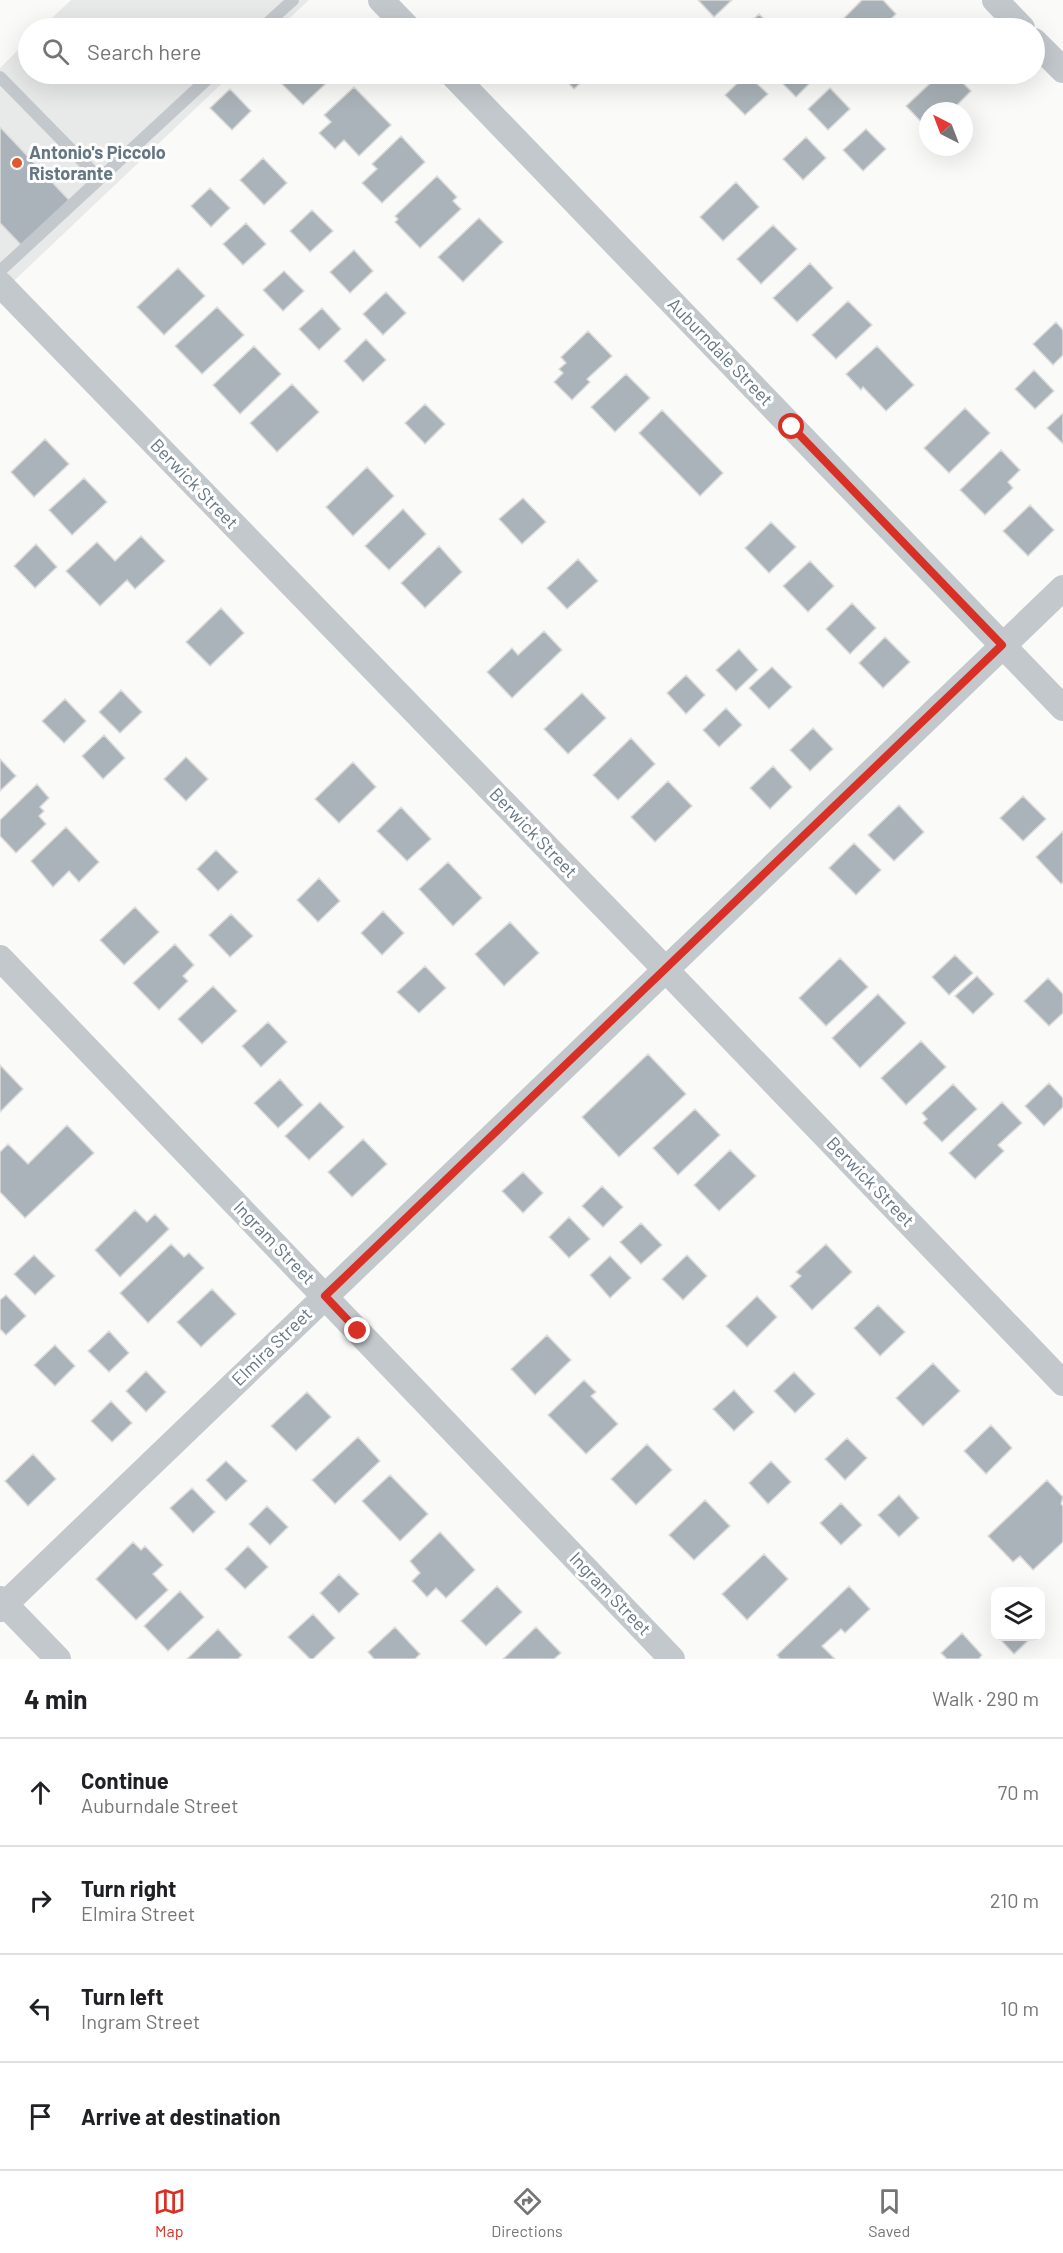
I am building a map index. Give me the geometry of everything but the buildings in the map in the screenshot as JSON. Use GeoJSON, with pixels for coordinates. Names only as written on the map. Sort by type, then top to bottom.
{"type":"FeatureCollection","features":[{"type":"Feature","properties":{"kind":"street"},"geometry":{"type":"LineString","coordinates":[[381,0],[398,18]]}},
{"type":"Feature","properties":{"kind":"street"},"geometry":{"type":"LineString","coordinates":[[995,0],[1012,18]]}},
{"type":"Feature","properties":{"kind":"street"},"geometry":{"type":"LineString","coordinates":[[1045,51],[1063,70]]}},
{"type":"Feature","properties":{"kind":"street","name":"Auburndale Street"},"geometry":{"type":"LineString","coordinates":[[462,84],[1063,708]]}},
{"type":"Feature","properties":{"kind":"street","name":"Berwick Street"},"geometry":{"type":"LineString","coordinates":[[0,284],[1063,1383]]}},
{"type":"Feature","properties":{"kind":"street","name":"Elmira Street"},"geometry":{"type":"LineString","coordinates":[[2,1604],[1063,588]]}},
{"type":"Feature","properties":{"kind":"street","name":"Ingram Street"},"geometry":{"type":"LineString","coordinates":[[0,958],[672,1659]]}},
{"type":"Feature","properties":{"kind":"street"},"geometry":{"type":"LineString","coordinates":[[2,1604],[58,1659]]}},
{"type":"Feature","properties":{"kind":"lane"},"geometry":{"type":"LineString","coordinates":[[273,18],[293,0]]}},
{"type":"Feature","properties":{"kind":"lane"},"geometry":{"type":"LineString","coordinates":[[0,77],[99,178]]}},
{"type":"Feature","properties":{"kind":"lane"},"geometry":{"type":"LineString","coordinates":[[0,271],[202,84]]}},
{"type":"Feature","properties":{"kind":"shaded area"},"geometry":{"type":"Polygon","coordinates":[[[71,0],[309,0],[290,18],[52,18],[71,0]]]}},
{"type":"Feature","properties":{"kind":"shaded area"},"geometry":{"type":"Polygon","coordinates":[[[18,50],[18,84],[221,84],[0,294],[0,68],[18,50]]]}},
{"type":"Feature","properties":{"kind":"place","name":"Antonio's Piccolo Ristorante"},"geometry":{"type":"Point","coordinates":[17,163]}},
{"type":"Feature","properties":{"kind":"route"},"geometry":{"type":"LineString","coordinates":[[358,1331],[325,1296],[1002,645],[792,427]]}}]}
